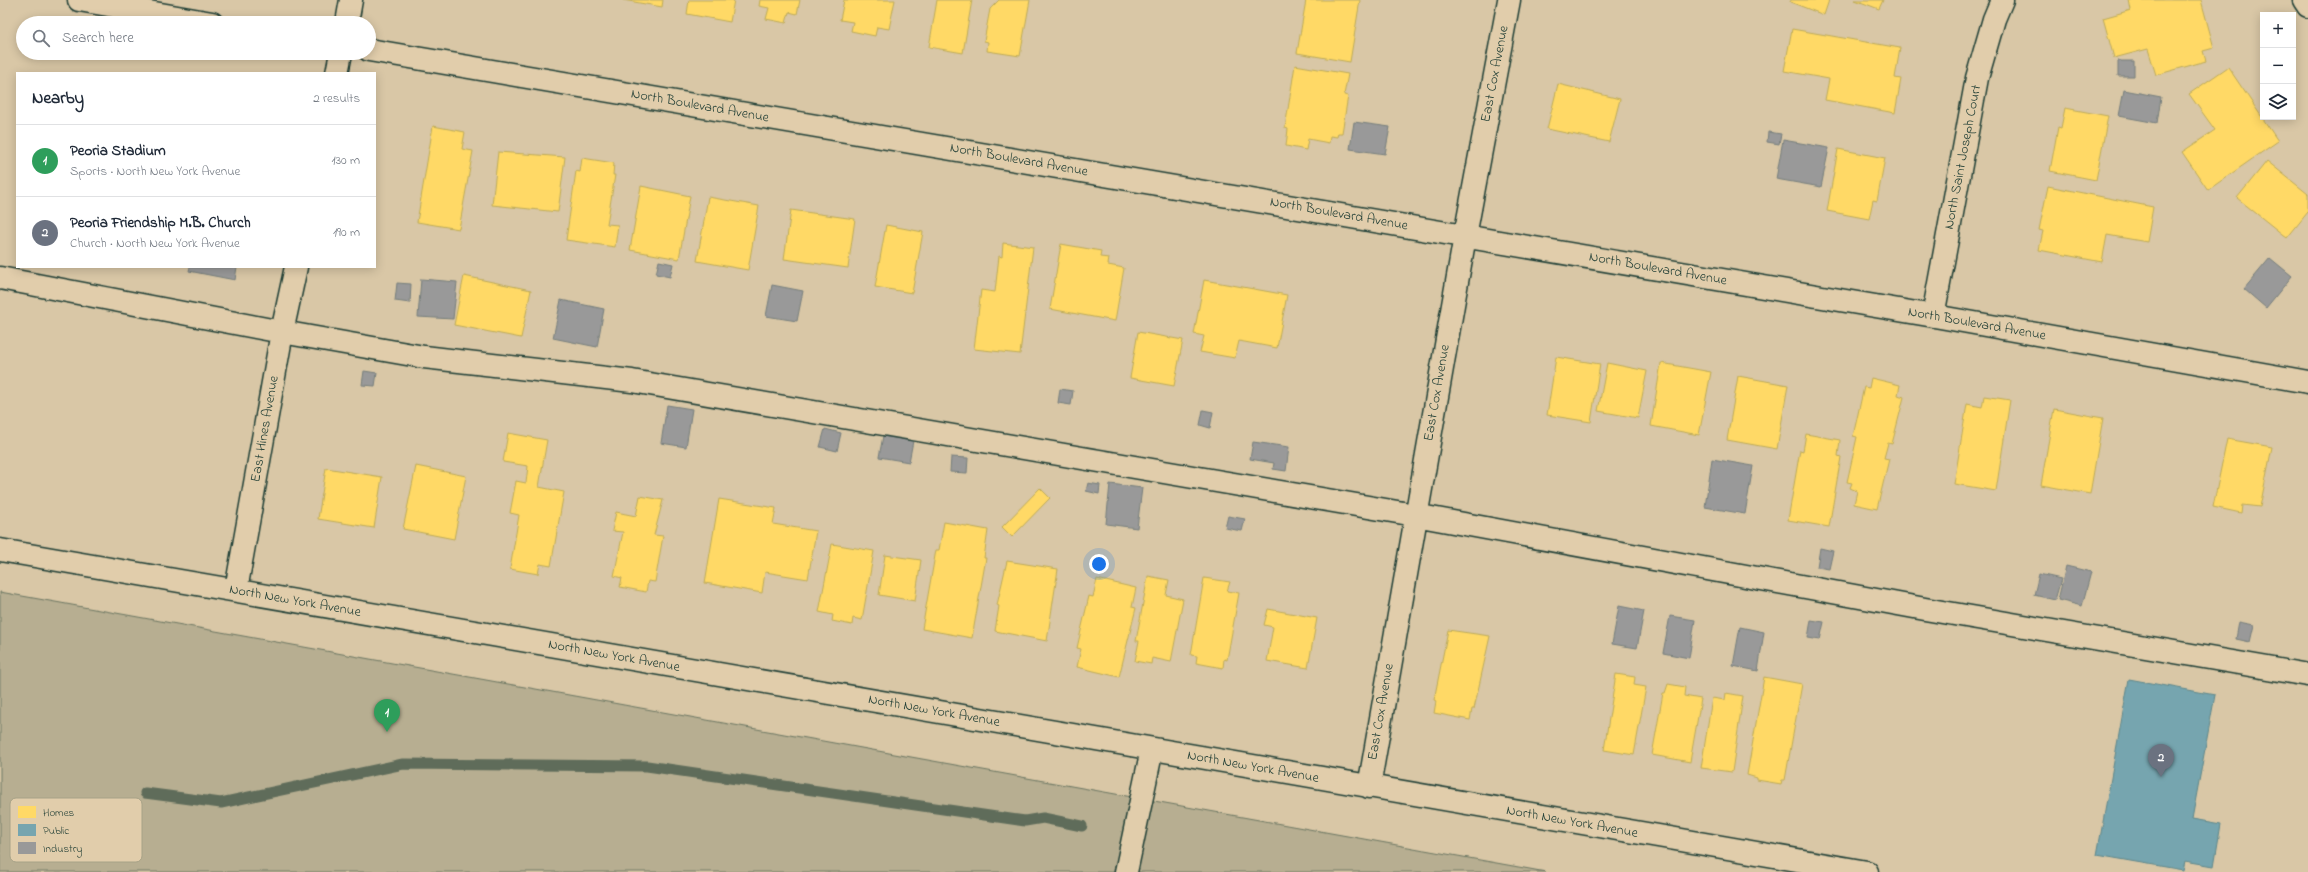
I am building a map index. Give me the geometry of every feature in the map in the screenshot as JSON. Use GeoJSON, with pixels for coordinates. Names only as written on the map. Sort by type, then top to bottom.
{"type":"FeatureCollection","features":[{"type":"Feature","properties":{"kind":"street"},"geometry":{"type":"LineString","coordinates":[[79,0],[172,16]]}},
{"type":"Feature","properties":{"kind":"street"},"geometry":{"type":"LineString","coordinates":[[348,16],[351,0]]}},
{"type":"Feature","properties":{"kind":"street","name":"East Cox Avenue"},"geometry":{"type":"LineString","coordinates":[[1369,787],[1465,236],[1509,0]]}},
{"type":"Feature","properties":{"kind":"street","name":"North Saint Joseph Court"},"geometry":{"type":"LineString","coordinates":[[1933,316],[1977,78],[1994,19],[2002,0]]}},
{"type":"Feature","properties":{"kind":"street"},"geometry":{"type":"LineString","coordinates":[[2304,0],[2308,6]]}},
{"type":"Feature","properties":{"kind":"street","name":"North Boulevard Avenue"},"geometry":{"type":"LineString","coordinates":[[376,51],[1933,316],[2308,382]]}},
{"type":"Feature","properties":{"kind":"street"},"geometry":{"type":"LineString","coordinates":[[337,72],[340,60]]}},
{"type":"Feature","properties":{"kind":"street","name":"East Hines Avenue"},"geometry":{"type":"LineString","coordinates":[[236,590],[282,332],[296,268]]}},
{"type":"Feature","properties":{"kind":"street"},"geometry":{"type":"LineString","coordinates":[[0,278],[282,332],[424,357],[632,381],[1416,515],[1925,609],[2308,675]]}},
{"type":"Feature","properties":{"kind":"street","name":"North New York Avenue"},"geometry":{"type":"LineString","coordinates":[[0,550],[1868,872]]}},
{"type":"Feature","properties":{"kind":"street"},"geometry":{"type":"LineString","coordinates":[[1126,872],[1152,749]]}},
{"type":"Feature","properties":{"kind":"shaded area"},"geometry":{"type":"Polygon","coordinates":[[[0,592],[1546,872],[0,872],[0,592]]]}},
{"type":"Feature","properties":{"kind":"building: Homes"},"geometry":{"type":"Polygon","coordinates":[[[623,0],[663,0],[662,7],[623,0]]]}},
{"type":"Feature","properties":{"kind":"building: Homes"},"geometry":{"type":"Polygon","coordinates":[[[689,0],[734,0],[730,22],[687,14],[689,0]]]}},
{"type":"Feature","properties":{"kind":"building: Homes"},"geometry":{"type":"Polygon","coordinates":[[[760,0],[800,0],[797,14],[789,12],[786,23],[766,19],[769,8],[759,6],[760,0]]]}},
{"type":"Feature","properties":{"kind":"building: Homes"},"geometry":{"type":"Polygon","coordinates":[[[844,0],[895,0],[889,29],[877,27],[875,36],[851,31],[853,22],[840,20],[844,0]]]}},
{"type":"Feature","properties":{"kind":"building: Homes"},"geometry":{"type":"Polygon","coordinates":[[[937,0],[972,0],[963,53],[929,47],[937,0]]]}},
{"type":"Feature","properties":{"kind":"building: Homes"},"geometry":{"type":"Polygon","coordinates":[[[999,0],[1030,0],[1020,56],[987,51],[988,42],[984,41],[990,9],[999,0]]]}},
{"type":"Feature","properties":{"kind":"building: Homes"},"geometry":{"type":"Polygon","coordinates":[[[1306,0],[1360,0],[1350,62],[1297,53],[1306,0]]]}},
{"type":"Feature","properties":{"kind":"building: Homes"},"geometry":{"type":"Polygon","coordinates":[[[1791,0],[1829,0],[1824,15],[1790,2],[1791,0]]]}},
{"type":"Feature","properties":{"kind":"building: Homes"},"geometry":{"type":"Polygon","coordinates":[[[1855,0],[1883,0],[1879,9],[1855,0]]]}},
{"type":"Feature","properties":{"kind":"building: Homes"},"geometry":{"type":"Polygon","coordinates":[[[2129,0],[2201,0],[2214,48],[2203,51],[2206,61],[2156,75],[2148,49],[2114,58],[2103,18],[2131,10],[2129,0]]]}},
{"type":"Feature","properties":{"kind":"building: Homes"},"geometry":{"type":"Polygon","coordinates":[[[1792,29],[1900,48],[1895,78],[1901,79],[1895,113],[1825,100],[1829,79],[1784,71],[1792,29]]]}},
{"type":"Feature","properties":{"kind":"building: Homes"},"geometry":{"type":"Polygon","coordinates":[[[1295,65],[1348,74],[1344,95],[1348,96],[1342,133],[1338,133],[1337,137],[1330,136],[1329,143],[1308,139],[1306,150],[1286,146],[1288,129],[1285,128],[1295,65]]]}},
{"type":"Feature","properties":{"kind":"building: Homes"},"geometry":{"type":"Polygon","coordinates":[[[2228,67],[2260,114],[2260,120],[2264,120],[2278,141],[2208,190],[2182,152],[2215,130],[2189,94],[2228,67]]]}},
{"type":"Feature","properties":{"kind":"building: Homes"},"geometry":{"type":"Polygon","coordinates":[[[1558,84],[1620,99],[1609,142],[1547,129],[1558,84]]]}},
{"type":"Feature","properties":{"kind":"building: Homes"},"geometry":{"type":"Polygon","coordinates":[[[2065,108],[2108,116],[2096,180],[2050,171],[2058,127],[2061,128],[2065,108]]]}},
{"type":"Feature","properties":{"kind":"building: Homes"},"geometry":{"type":"Polygon","coordinates":[[[433,126],[465,132],[462,149],[473,151],[459,229],[417,222],[433,126]]]}},
{"type":"Feature","properties":{"kind":"building: Homes"},"geometry":{"type":"Polygon","coordinates":[[[1838,149],[1885,158],[1877,201],[1873,200],[1869,219],[1827,211],[1838,149]]]}},
{"type":"Feature","properties":{"kind":"building: Homes"},"geometry":{"type":"Polygon","coordinates":[[[498,152],[565,157],[558,212],[492,205],[498,152]]]}},
{"type":"Feature","properties":{"kind":"building: Homes"},"geometry":{"type":"Polygon","coordinates":[[[582,158],[614,163],[613,175],[615,175],[607,224],[618,225],[615,247],[566,240],[576,171],[580,172],[582,158]]]}},
{"type":"Feature","properties":{"kind":"building: Homes"},"geometry":{"type":"Polygon","coordinates":[[[2267,161],[2308,194],[2308,212],[2287,238],[2237,198],[2267,161]]]}},
{"type":"Feature","properties":{"kind":"building: Homes"},"geometry":{"type":"Polygon","coordinates":[[[641,186],[690,196],[679,259],[630,250],[641,186]]]}},
{"type":"Feature","properties":{"kind":"building: Homes"},"geometry":{"type":"Polygon","coordinates":[[[2048,186],[2153,207],[2147,242],[2107,235],[2102,262],[2039,250],[2043,231],[2039,230],[2048,186]]]}},
{"type":"Feature","properties":{"kind":"building: Homes"},"geometry":{"type":"Polygon","coordinates":[[[708,197],[759,206],[748,270],[697,261],[708,197]]]}},
{"type":"Feature","properties":{"kind":"building: Homes"},"geometry":{"type":"Polygon","coordinates":[[[791,210],[855,219],[848,268],[784,259],[791,210]]]}},
{"type":"Feature","properties":{"kind":"building: Homes"},"geometry":{"type":"Polygon","coordinates":[[[886,225],[923,232],[912,293],[875,287],[886,225]]]}},
{"type":"Feature","properties":{"kind":"building: Homes"},"geometry":{"type":"Polygon","coordinates":[[[1003,243],[1033,247],[1020,354],[974,349],[981,290],[995,292],[999,256],[1002,257],[1003,243]]]}},
{"type":"Feature","properties":{"kind":"building: Homes"},"geometry":{"type":"Polygon","coordinates":[[[1061,244],[1101,251],[1100,257],[1109,258],[1108,265],[1124,268],[1115,321],[1050,309],[1061,244]]]}},
{"type":"Feature","properties":{"kind":"building: Homes"},"geometry":{"type":"Polygon","coordinates":[[[464,276],[531,290],[521,338],[454,325],[464,276]]]}},
{"type":"Feature","properties":{"kind":"building: Homes"},"geometry":{"type":"Polygon","coordinates":[[[1204,280],[1287,295],[1277,348],[1239,341],[1235,358],[1200,352],[1204,336],[1194,334],[1204,280]]]}},
{"type":"Feature","properties":{"kind":"building: Homes"},"geometry":{"type":"Polygon","coordinates":[[[1138,332],[1183,340],[1174,386],[1130,378],[1138,332]]]}},
{"type":"Feature","properties":{"kind":"building: Homes"},"geometry":{"type":"Polygon","coordinates":[[[1556,357],[1600,364],[1591,422],[1547,415],[1556,357]]]}},
{"type":"Feature","properties":{"kind":"building: Homes"},"geometry":{"type":"Polygon","coordinates":[[[1607,363],[1647,371],[1638,418],[1598,411],[1607,363]]]}},
{"type":"Feature","properties":{"kind":"building: Homes"},"geometry":{"type":"Polygon","coordinates":[[[1661,363],[1711,372],[1699,435],[1651,426],[1661,363]]]}},
{"type":"Feature","properties":{"kind":"building: Homes"},"geometry":{"type":"Polygon","coordinates":[[[1738,376],[1788,385],[1777,449],[1727,440],[1738,376]]]}},
{"type":"Feature","properties":{"kind":"building: Homes"},"geometry":{"type":"Polygon","coordinates":[[[1871,378],[1900,385],[1898,395],[1904,397],[1892,444],[1888,443],[1884,458],[1889,459],[1877,509],[1854,504],[1857,491],[1850,488],[1852,483],[1847,482],[1857,437],[1853,436],[1864,387],[1869,388],[1871,378]]]}},
{"type":"Feature","properties":{"kind":"building: Homes"},"geometry":{"type":"Polygon","coordinates":[[[1984,396],[2010,400],[1996,491],[1954,484],[1967,404],[1982,407],[1984,396]]]}},
{"type":"Feature","properties":{"kind":"building: Homes"},"geometry":{"type":"Polygon","coordinates":[[[2054,409],[2103,418],[2090,494],[2041,485],[2054,409]]]}},
{"type":"Feature","properties":{"kind":"building: Homes"},"geometry":{"type":"Polygon","coordinates":[[[508,433],[547,440],[539,487],[564,492],[551,566],[540,564],[538,574],[510,569],[519,515],[510,513],[516,481],[526,483],[528,466],[503,462],[508,433]]]}},
{"type":"Feature","properties":{"kind":"building: Homes"},"geometry":{"type":"Polygon","coordinates":[[[1806,434],[1840,440],[1838,456],[1841,457],[1829,527],[1788,520],[1800,450],[1803,451],[1806,434]]]}},
{"type":"Feature","properties":{"kind":"building: Homes"},"geometry":{"type":"Polygon","coordinates":[[[2227,439],[2272,447],[2260,507],[2242,505],[2241,513],[2213,507],[2227,439]]]}},
{"type":"Feature","properties":{"kind":"building: Homes"},"geometry":{"type":"Polygon","coordinates":[[[416,466],[466,476],[454,539],[403,529],[416,466]]]}},
{"type":"Feature","properties":{"kind":"building: Homes"},"geometry":{"type":"Polygon","coordinates":[[[326,468],[382,477],[374,528],[318,519],[326,468]]]}},
{"type":"Feature","properties":{"kind":"building: Homes"},"geometry":{"type":"Polygon","coordinates":[[[1040,488],[1050,498],[1012,537],[1002,527],[1040,488]]]}},
{"type":"Feature","properties":{"kind":"building: Homes"},"geometry":{"type":"Polygon","coordinates":[[[640,496],[663,500],[654,535],[663,536],[655,582],[648,581],[646,592],[620,587],[622,578],[614,576],[623,532],[612,531],[616,512],[636,516],[640,496]]]}},
{"type":"Feature","properties":{"kind":"building: Homes"},"geometry":{"type":"Polygon","coordinates":[[[719,499],[776,508],[773,524],[816,531],[808,579],[765,572],[762,593],[705,583],[719,499]]]}},
{"type":"Feature","properties":{"kind":"building: Homes"},"geometry":{"type":"Polygon","coordinates":[[[944,522],[988,530],[984,558],[986,558],[972,638],[922,629],[936,550],[939,550],[944,522]]]}},
{"type":"Feature","properties":{"kind":"building: Homes"},"geometry":{"type":"Polygon","coordinates":[[[832,544],[874,551],[862,620],[853,618],[852,625],[832,621],[833,615],[819,612],[832,544]]]}},
{"type":"Feature","properties":{"kind":"building: Homes"},"geometry":{"type":"Polygon","coordinates":[[[885,555],[921,560],[915,601],[879,595],[885,555]]]}},
{"type":"Feature","properties":{"kind":"building: Homes"},"geometry":{"type":"Polygon","coordinates":[[[1007,561],[1058,569],[1047,641],[995,631],[999,606],[997,605],[1007,561]]]}},
{"type":"Feature","properties":{"kind":"building: Homes"},"geometry":{"type":"Polygon","coordinates":[[[1148,576],[1169,580],[1166,595],[1183,599],[1171,662],[1152,658],[1151,664],[1135,661],[1139,641],[1136,641],[1148,576]]]}},
{"type":"Feature","properties":{"kind":"building: Homes"},"geometry":{"type":"Polygon","coordinates":[[[1204,578],[1230,582],[1227,591],[1239,593],[1227,660],[1224,659],[1223,668],[1196,663],[1197,656],[1191,655],[1204,578]]]}},
{"type":"Feature","properties":{"kind":"building: Homes"},"geometry":{"type":"Polygon","coordinates":[[[1097,579],[1136,588],[1132,607],[1136,608],[1119,677],[1077,667],[1081,649],[1077,648],[1089,596],[1093,597],[1097,579]]]}},
{"type":"Feature","properties":{"kind":"building: Homes"},"geometry":{"type":"Polygon","coordinates":[[[1268,609],[1317,618],[1308,668],[1267,661],[1273,627],[1264,625],[1268,609]]]}},
{"type":"Feature","properties":{"kind":"building: Homes"},"geometry":{"type":"Polygon","coordinates":[[[1448,630],[1490,636],[1474,709],[1472,709],[1470,720],[1434,713],[1436,701],[1434,700],[1448,630]]]}},
{"type":"Feature","properties":{"kind":"building: Homes"},"geometry":{"type":"Polygon","coordinates":[[[1616,674],[1635,677],[1634,685],[1646,687],[1634,755],[1604,750],[1616,674]]]}},
{"type":"Feature","properties":{"kind":"building: Homes"},"geometry":{"type":"Polygon","coordinates":[[[1764,677],[1802,684],[1785,780],[1782,780],[1781,784],[1757,780],[1757,778],[1747,775],[1764,677]]]}},
{"type":"Feature","properties":{"kind":"building: Homes"},"geometry":{"type":"Polygon","coordinates":[[[1668,684],[1685,687],[1684,696],[1701,699],[1690,762],[1652,755],[1663,693],[1665,693],[1668,684]]]}},
{"type":"Feature","properties":{"kind":"building: Homes"},"geometry":{"type":"Polygon","coordinates":[[[1726,693],[1743,696],[1732,772],[1701,768],[1712,698],[1725,700],[1726,693]]]}},
{"type":"Feature","properties":{"kind":"building: Public"},"geometry":{"type":"Polygon","coordinates":[[[2129,679],[2215,695],[2192,819],[2221,824],[2214,866],[2185,861],[2183,870],[2097,855],[2129,679]]]}},
{"type":"Feature","properties":{"kind":"building: Industry"},"geometry":{"type":"Polygon","coordinates":[[[2118,61],[2134,61],[2134,76],[2118,76],[2118,61]]]}},
{"type":"Feature","properties":{"kind":"building: Industry"},"geometry":{"type":"Polygon","coordinates":[[[2124,90],[2161,97],[2157,123],[2119,116],[2124,90]]]}},
{"type":"Feature","properties":{"kind":"building: Industry"},"geometry":{"type":"Polygon","coordinates":[[[1354,122],[1390,127],[1385,154],[1350,149],[1354,122]]]}},
{"type":"Feature","properties":{"kind":"building: Industry"},"geometry":{"type":"Polygon","coordinates":[[[1768,132],[1781,134],[1779,144],[1767,142],[1768,132]]]}},
{"type":"Feature","properties":{"kind":"building: Industry"},"geometry":{"type":"Polygon","coordinates":[[[1783,140],[1829,148],[1821,187],[1776,179],[1783,140]]]}},
{"type":"Feature","properties":{"kind":"building: Industry"},"geometry":{"type":"Polygon","coordinates":[[[2270,258],[2292,276],[2266,308],[2244,289],[2270,258]]]}},
{"type":"Feature","properties":{"kind":"building: Industry"},"geometry":{"type":"Polygon","coordinates":[[[659,261],[673,264],[670,277],[656,274],[659,261]]]}},
{"type":"Feature","properties":{"kind":"building: Industry"},"geometry":{"type":"Polygon","coordinates":[[[190,268],[237,268],[235,280],[189,271],[190,268]]]}},
{"type":"Feature","properties":{"kind":"building: Industry"},"geometry":{"type":"Polygon","coordinates":[[[421,279],[457,282],[453,319],[418,317],[421,279]]]}},
{"type":"Feature","properties":{"kind":"building: Industry"},"geometry":{"type":"Polygon","coordinates":[[[397,283],[411,284],[410,303],[395,301],[397,283]]]}},
{"type":"Feature","properties":{"kind":"building: Industry"},"geometry":{"type":"Polygon","coordinates":[[[772,285],[803,291],[797,321],[766,316],[772,285]]]}},
{"type":"Feature","properties":{"kind":"building: Industry"},"geometry":{"type":"Polygon","coordinates":[[[561,300],[604,309],[597,347],[553,338],[561,300]]]}},
{"type":"Feature","properties":{"kind":"building: Industry"},"geometry":{"type":"Polygon","coordinates":[[[364,371],[377,373],[375,386],[362,385],[364,371]]]}},
{"type":"Feature","properties":{"kind":"building: Industry"},"geometry":{"type":"Polygon","coordinates":[[[1060,389],[1073,391],[1071,405],[1058,403],[1060,389]]]}},
{"type":"Feature","properties":{"kind":"building: Industry"},"geometry":{"type":"Polygon","coordinates":[[[667,405],[692,409],[686,447],[661,443],[667,405]]]}},
{"type":"Feature","properties":{"kind":"building: Industry"},"geometry":{"type":"Polygon","coordinates":[[[1203,410],[1213,412],[1210,428],[1200,425],[1203,410]]]}},
{"type":"Feature","properties":{"kind":"building: Industry"},"geometry":{"type":"Polygon","coordinates":[[[825,429],[841,433],[837,451],[820,447],[825,429]]]}},
{"type":"Feature","properties":{"kind":"building: Industry"},"geometry":{"type":"Polygon","coordinates":[[[883,436],[913,441],[909,462],[879,457],[883,436]]]}},
{"type":"Feature","properties":{"kind":"building: Industry"},"geometry":{"type":"Polygon","coordinates":[[[1253,442],[1289,447],[1286,471],[1273,469],[1274,463],[1250,459],[1253,442]]]}},
{"type":"Feature","properties":{"kind":"building: Industry"},"geometry":{"type":"Polygon","coordinates":[[[951,457],[968,458],[967,473],[950,472],[951,457]]]}},
{"type":"Feature","properties":{"kind":"building: Industry"},"geometry":{"type":"Polygon","coordinates":[[[1712,459],[1753,466],[1745,514],[1705,507],[1712,459]]]}},
{"type":"Feature","properties":{"kind":"building: Industry"},"geometry":{"type":"Polygon","coordinates":[[[1088,483],[1100,485],[1099,494],[1086,491],[1088,483]]]}},
{"type":"Feature","properties":{"kind":"building: Industry"},"geometry":{"type":"Polygon","coordinates":[[[1110,484],[1142,488],[1137,528],[1106,524],[1110,484]]]}},
{"type":"Feature","properties":{"kind":"building: Industry"},"geometry":{"type":"Polygon","coordinates":[[[1228,516],[1245,519],[1242,531],[1225,528],[1228,516]]]}},
{"type":"Feature","properties":{"kind":"building: Industry"},"geometry":{"type":"Polygon","coordinates":[[[1820,548],[1833,551],[1829,569],[1817,567],[1820,548]]]}},
{"type":"Feature","properties":{"kind":"building: Industry"},"geometry":{"type":"Polygon","coordinates":[[[2066,566],[2091,572],[2082,606],[2058,600],[2066,566]]]}},
{"type":"Feature","properties":{"kind":"building: Industry"},"geometry":{"type":"Polygon","coordinates":[[[2039,574],[2061,579],[2055,600],[2034,595],[2039,574]]]}},
{"type":"Feature","properties":{"kind":"building: Industry"},"geometry":{"type":"Polygon","coordinates":[[[1619,606],[1644,611],[1637,648],[1612,644],[1619,606]]]}},
{"type":"Feature","properties":{"kind":"building: Industry"},"geometry":{"type":"Polygon","coordinates":[[[1670,616],[1695,620],[1689,658],[1663,653],[1670,616]]]}},
{"type":"Feature","properties":{"kind":"building: Industry"},"geometry":{"type":"Polygon","coordinates":[[[1811,620],[1824,622],[1820,640],[1808,638],[1811,620]]]}},
{"type":"Feature","properties":{"kind":"building: Industry"},"geometry":{"type":"Polygon","coordinates":[[[2239,622],[2254,625],[2250,642],[2236,639],[2239,622]]]}},
{"type":"Feature","properties":{"kind":"building: Industry"},"geometry":{"type":"Polygon","coordinates":[[[1740,627],[1764,632],[1758,671],[1733,666],[1740,627]]]}},
{"type":"Feature","properties":{"kind":"waterway"},"geometry":{"type":"LineString","coordinates":[[145,793],[221,803],[403,764],[647,766],[1025,821],[1043,818],[1082,826]]}},
{"type":"Feature","properties":{"kind":"place","name":"Peoria Stadium"},"geometry":{"type":"Point","coordinates":[387,732]}},
{"type":"Feature","properties":{"kind":"place","name":"Peoria Friendship M.B. Church"},"geometry":{"type":"Point","coordinates":[2161,777]}}]}
